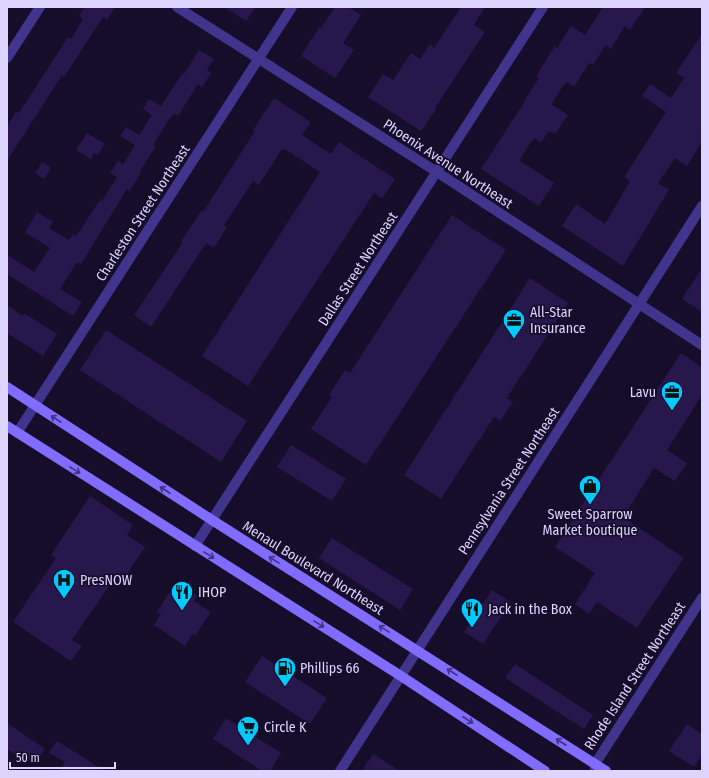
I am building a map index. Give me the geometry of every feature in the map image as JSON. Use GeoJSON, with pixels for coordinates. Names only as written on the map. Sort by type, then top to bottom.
{"type":"FeatureCollection","features":[{"type":"Feature","properties":{"kind":"main road","name":"Menaul Boulevard Northeast"},"geometry":{"type":"LineString","coordinates":[[7,387],[212,520],[417,650],[595,768],[606,771]]}},
{"type":"Feature","properties":{"kind":"main road"},"geometry":{"type":"LineString","coordinates":[[7,426],[401,676],[545,771]]}},
{"type":"Feature","properties":{"kind":"street"},"geometry":{"type":"LineString","coordinates":[[7,58],[40,7]]}},
{"type":"Feature","properties":{"kind":"street","name":"Phoenix Avenue Northeast"},"geometry":{"type":"LineString","coordinates":[[177,7],[437,172],[702,345]]}},
{"type":"Feature","properties":{"kind":"street","name":"Charleston Street Northeast"},"geometry":{"type":"LineString","coordinates":[[17,433],[292,7]]}},
{"type":"Feature","properties":{"kind":"street","name":"Dallas Street Northeast"},"geometry":{"type":"LineString","coordinates":[[195,546],[542,7]]}},
{"type":"Feature","properties":{"kind":"street","name":"Pennsylvania Street Northeast"},"geometry":{"type":"LineString","coordinates":[[340,771],[702,206]]}},
{"type":"Feature","properties":{"kind":"street","name":"Rhode Island Street Northeast"},"geometry":{"type":"LineString","coordinates":[[595,768],[702,598]]}},
{"type":"Feature","properties":{"kind":"building"},"geometry":{"type":"Polygon","coordinates":[[[85,7],[115,7],[107,20],[103,17],[64,77],[62,75],[7,161],[7,126],[16,112],[19,113],[68,37],[71,39],[83,19],[79,16],[85,7]]]}},
{"type":"Feature","properties":{"kind":"building"},"geometry":{"type":"Polygon","coordinates":[[[224,7],[256,7],[246,21],[224,7]]]}},
{"type":"Feature","properties":{"kind":"building"},"geometry":{"type":"Polygon","coordinates":[[[335,7],[349,7],[361,15],[343,43],[354,50],[335,78],[301,56],[319,27],[321,28],[335,7]]]}},
{"type":"Feature","properties":{"kind":"building"},"geometry":{"type":"Polygon","coordinates":[[[461,7],[485,7],[474,25],[485,32],[421,131],[368,97],[383,74],[393,80],[411,53],[420,59],[430,44],[434,48],[461,7]]]}},
{"type":"Feature","properties":{"kind":"building"},"geometry":{"type":"Polygon","coordinates":[[[603,7],[645,7],[630,30],[625,26],[611,49],[606,45],[593,65],[589,63],[574,87],[566,82],[551,104],[568,115],[555,134],[549,131],[541,143],[534,138],[519,160],[554,183],[539,206],[481,169],[539,78],[536,76],[555,46],[557,48],[571,26],[585,35],[603,7]]]}},
{"type":"Feature","properties":{"kind":"building"},"geometry":{"type":"Polygon","coordinates":[[[702,34],[702,142],[687,166],[675,158],[658,183],[669,190],[623,266],[562,226],[576,204],[605,224],[630,181],[624,177],[666,112],[642,96],[650,84],[671,98],[684,78],[676,73],[702,34]]]}},
{"type":"Feature","properties":{"kind":"building"},"geometry":{"type":"Polygon","coordinates":[[[199,50],[214,59],[207,70],[211,73],[202,87],[198,84],[178,116],[174,113],[166,124],[153,145],[156,146],[140,171],[141,172],[130,191],[127,189],[81,264],[77,262],[60,289],[82,302],[73,316],[7,274],[7,255],[34,272],[50,248],[25,232],[37,212],[53,222],[49,228],[69,240],[73,234],[76,236],[100,200],[102,201],[117,177],[110,173],[118,161],[123,164],[135,145],[120,136],[126,127],[139,135],[152,115],[143,109],[149,99],[161,106],[199,50]]]}},
{"type":"Feature","properties":{"kind":"building"},"geometry":{"type":"Polygon","coordinates":[[[274,98],[311,122],[302,135],[331,154],[339,142],[395,179],[382,199],[374,193],[248,386],[202,356],[320,172],[291,153],[282,149],[259,185],[253,181],[224,225],[227,227],[214,248],[206,243],[151,327],[134,315],[183,242],[181,241],[202,210],[203,212],[255,131],[253,130],[274,98]]]}},
{"type":"Feature","properties":{"kind":"building"},"geometry":{"type":"Polygon","coordinates":[[[87,133],[105,144],[98,155],[94,153],[91,159],[76,150],[87,133]]]}},
{"type":"Feature","properties":{"kind":"building"},"geometry":{"type":"Polygon","coordinates":[[[42,162],[51,168],[44,179],[35,173],[42,162]]]}},
{"type":"Feature","properties":{"kind":"building"},"geometry":{"type":"Polygon","coordinates":[[[452,215],[506,250],[366,465],[311,429],[332,397],[329,395],[345,370],[350,373],[452,215]]]}},
{"type":"Feature","properties":{"kind":"building"},"geometry":{"type":"Polygon","coordinates":[[[702,268],[702,312],[682,299],[702,268]]]}},
{"type":"Feature","properties":{"kind":"building"},"geometry":{"type":"Polygon","coordinates":[[[530,278],[568,303],[507,398],[513,402],[500,421],[494,417],[441,499],[404,475],[530,278]]]}},
{"type":"Feature","properties":{"kind":"building"},"geometry":{"type":"Polygon","coordinates":[[[7,305],[23,316],[24,313],[57,334],[43,356],[7,333],[7,305]]]}},
{"type":"Feature","properties":{"kind":"building"},"geometry":{"type":"Polygon","coordinates":[[[106,330],[247,421],[221,462],[80,370],[106,330]]]}},
{"type":"Feature","properties":{"kind":"building"},"geometry":{"type":"Polygon","coordinates":[[[681,353],[702,367],[702,395],[667,450],[687,463],[675,481],[654,468],[623,517],[684,558],[637,628],[597,602],[589,614],[575,604],[595,573],[555,547],[681,353]]]}},
{"type":"Feature","properties":{"kind":"building"},"geometry":{"type":"Polygon","coordinates":[[[291,445],[346,479],[332,501],[277,467],[291,445]]]}},
{"type":"Feature","properties":{"kind":"building","name":"PresNOW"},"geometry":{"type":"Polygon","coordinates":[[[90,496],[133,525],[127,535],[145,547],[125,577],[118,573],[72,640],[82,646],[71,661],[13,622],[56,558],[51,555],[90,496]]]}},
{"type":"Feature","properties":{"kind":"building"},"geometry":{"type":"Polygon","coordinates":[[[332,538],[413,589],[400,610],[319,558],[332,538]]]}},
{"type":"Feature","properties":{"kind":"building"},"geometry":{"type":"Polygon","coordinates":[[[173,587],[185,595],[188,590],[197,596],[194,601],[211,612],[195,636],[192,634],[185,646],[154,625],[161,614],[157,612],[173,587]]]}},
{"type":"Feature","properties":{"kind":"building"},"geometry":{"type":"Polygon","coordinates":[[[492,590],[511,602],[483,644],[464,632],[492,590]]]}},
{"type":"Feature","properties":{"kind":"building"},"geometry":{"type":"Polygon","coordinates":[[[262,656],[327,698],[310,724],[245,682],[262,656]]]}},
{"type":"Feature","properties":{"kind":"building"},"geometry":{"type":"Polygon","coordinates":[[[515,664],[593,715],[584,729],[505,678],[515,664]]]}},
{"type":"Feature","properties":{"kind":"building","name":"Circle K"},"geometry":{"type":"Polygon","coordinates":[[[226,718],[281,753],[270,771],[262,771],[213,739],[226,718]]]}},
{"type":"Feature","properties":{"kind":"building"},"geometry":{"type":"Polygon","coordinates":[[[7,723],[45,749],[35,764],[29,760],[28,762],[7,749],[7,723]]]}},
{"type":"Feature","properties":{"kind":"building"},"geometry":{"type":"Polygon","coordinates":[[[687,724],[702,734],[702,755],[694,767],[669,751],[687,724]]]}},
{"type":"Feature","properties":{"kind":"building"},"geometry":{"type":"Polygon","coordinates":[[[57,741],[105,771],[59,771],[65,762],[49,753],[57,741]]]}},
{"type":"Feature","properties":{"kind":"building"},"geometry":{"type":"Polygon","coordinates":[[[373,754],[400,771],[362,771],[373,754]]]}},
{"type":"Feature","properties":{"kind":"place","name":"All-Star Insurance"},"geometry":{"type":"Point","coordinates":[514,340]}},
{"type":"Feature","properties":{"kind":"place","name":"Lavu"},"geometry":{"type":"Point","coordinates":[672,412]}},
{"type":"Feature","properties":{"kind":"place","name":"Sweet Sparrow Market boutique"},"geometry":{"type":"Point","coordinates":[590,506]}},
{"type":"Feature","properties":{"kind":"place","name":"PresNOW"},"geometry":{"type":"Point","coordinates":[64,600]}},
{"type":"Feature","properties":{"kind":"place","name":"IHOP"},"geometry":{"type":"Point","coordinates":[182,612]}},
{"type":"Feature","properties":{"kind":"place","name":"Jack in the Box"},"geometry":{"type":"Point","coordinates":[472,628]}},
{"type":"Feature","properties":{"kind":"place","name":"Phillips 66"},"geometry":{"type":"Point","coordinates":[285,688]}},
{"type":"Feature","properties":{"kind":"place","name":"Circle K"},"geometry":{"type":"Point","coordinates":[248,746]}}]}
